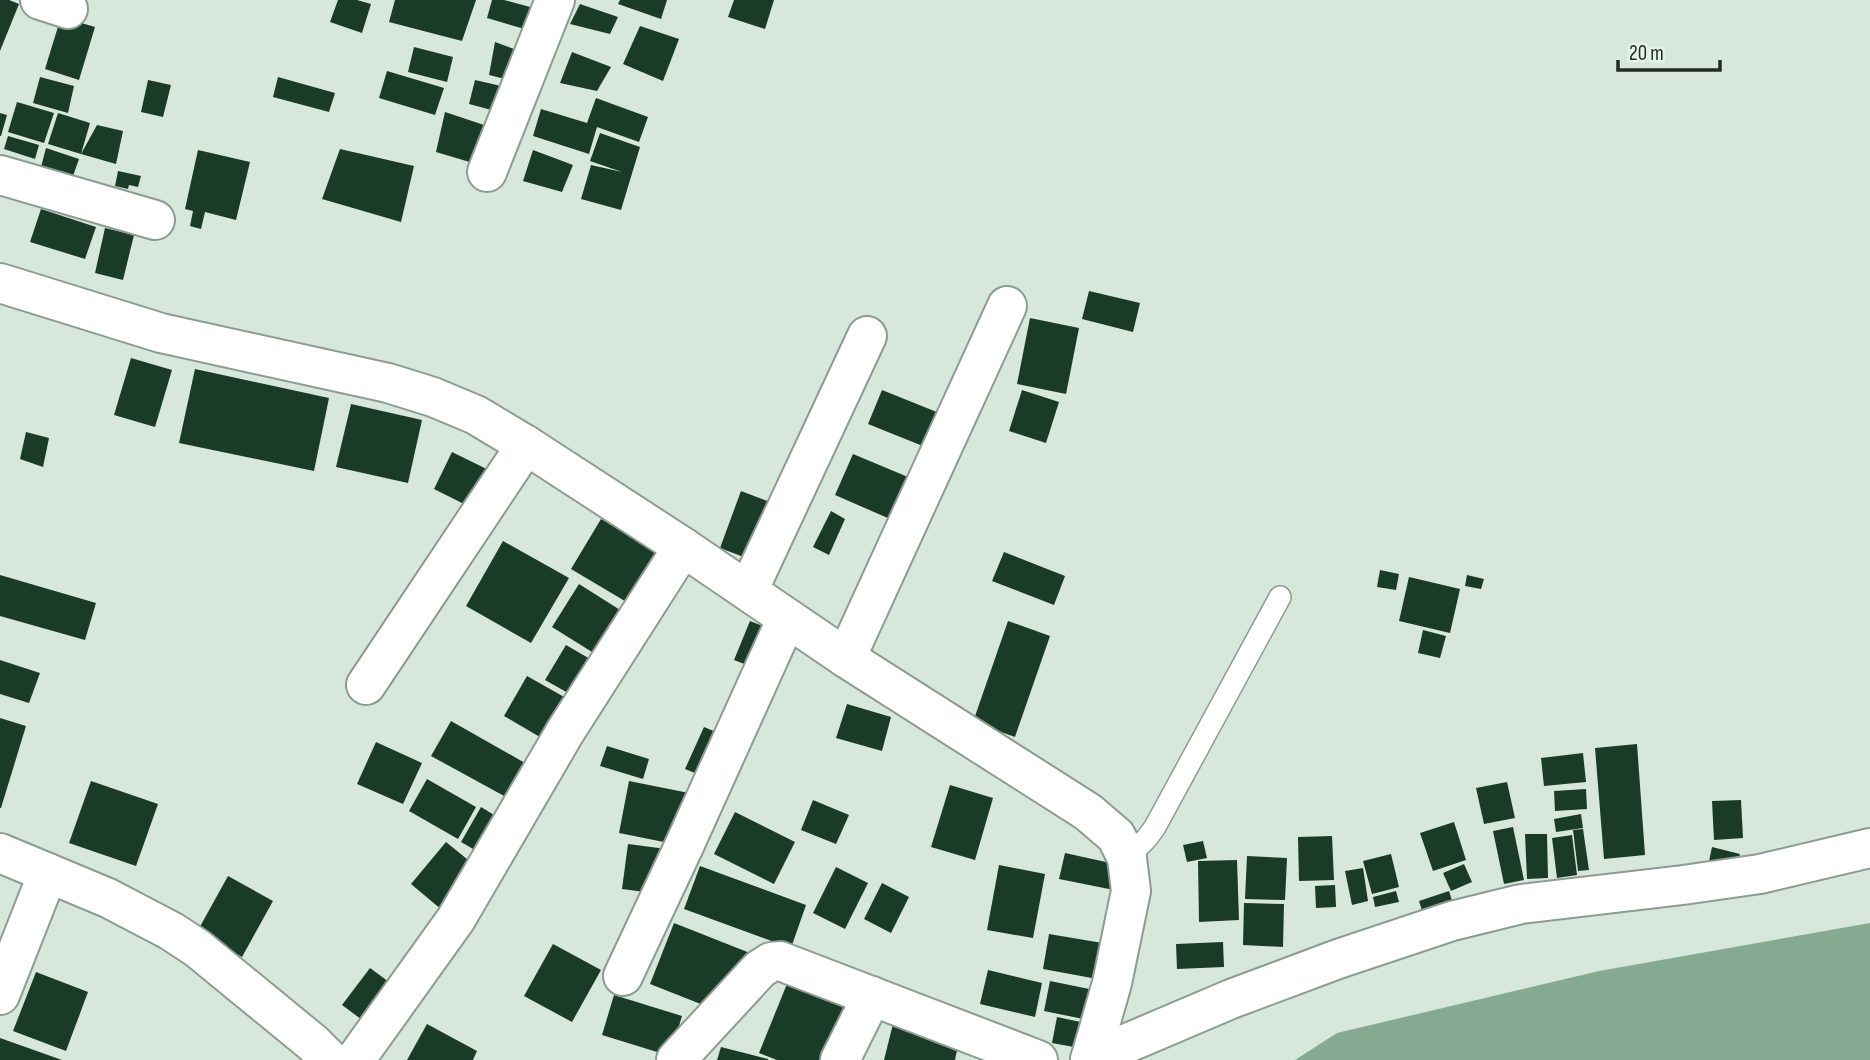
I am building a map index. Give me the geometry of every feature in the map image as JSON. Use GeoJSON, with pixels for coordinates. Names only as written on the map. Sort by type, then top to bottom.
{"type":"FeatureCollection","features":[{"type":"Feature","properties":{"kind":"street"},"geometry":{"type":"LineString","coordinates":[[487,172],[555,0]]}},
{"type":"Feature","properties":{"kind":"street"},"geometry":{"type":"LineString","coordinates":[[0,175],[155,220]]}},
{"type":"Feature","properties":{"kind":"street"},"geometry":{"type":"LineString","coordinates":[[2,291],[160,333],[388,383],[433,397],[476,415],[683,547],[846,658],[1088,812],[1116,836],[1127,859],[1131,891],[1112,983],[1090,1059]]}},
{"type":"Feature","properties":{"kind":"street"},"geometry":{"type":"LineString","coordinates":[[846,658],[1007,306]]}},
{"type":"Feature","properties":{"kind":"street"},"geometry":{"type":"LineString","coordinates":[[748,591],[867,336]]}},
{"type":"Feature","properties":{"kind":"street"},"geometry":{"type":"LineString","coordinates":[[366,685],[526,445]]}},
{"type":"Feature","properties":{"kind":"street"},"geometry":{"type":"LineString","coordinates":[[355,1060],[456,919],[565,732],[683,547]]}},
{"type":"Feature","properties":{"kind":"street"},"geometry":{"type":"LineString","coordinates":[[623,976],[787,618]]}},
{"type":"Feature","properties":{"kind":"street"},"geometry":{"type":"LineString","coordinates":[[1090,1059],[1243,994],[1452,921],[1521,904],[1760,874],[1870,848]]}},
{"type":"Feature","properties":{"kind":"street"},"geometry":{"type":"LineString","coordinates":[[0,853],[108,898],[171,930],[197,948],[330,1060]]}},
{"type":"Feature","properties":{"kind":"street"},"geometry":{"type":"LineString","coordinates":[[0,995],[48,873]]}},
{"type":"Feature","properties":{"kind":"street"},"geometry":{"type":"LineString","coordinates":[[676,1060],[760,970],[771,962],[780,961],[1038,1060]]}},
{"type":"Feature","properties":{"kind":"street"},"geometry":{"type":"LineString","coordinates":[[840,1060],[872,996]]}},
{"type":"Feature","properties":{"kind":"lane"},"geometry":{"type":"LineString","coordinates":[[1127,859],[1155,827],[1280,597]]}},
{"type":"Feature","properties":{"kind":"shaded area"},"geometry":{"type":"Polygon","coordinates":[[[1870,923],[1870,1060],[1295,1060],[1337,1033],[1599,971],[1870,923]]]}},
{"type":"Feature","properties":{"kind":"building"},"geometry":{"type":"Polygon","coordinates":[[[0,0],[19,4],[0,51],[0,0]]]}},
{"type":"Feature","properties":{"kind":"building"},"geometry":{"type":"Polygon","coordinates":[[[338,0],[357,0],[371,4],[362,33],[330,22],[338,0]]]}},
{"type":"Feature","properties":{"kind":"building"},"geometry":{"type":"Polygon","coordinates":[[[395,0],[476,0],[462,41],[389,22],[395,0]]]}},
{"type":"Feature","properties":{"kind":"building"},"geometry":{"type":"Polygon","coordinates":[[[492,0],[504,0],[534,8],[528,30],[487,18],[492,0]]]}},
{"type":"Feature","properties":{"kind":"building"},"geometry":{"type":"Polygon","coordinates":[[[620,0],[667,0],[661,19],[618,4],[620,0]]]}},
{"type":"Feature","properties":{"kind":"building"},"geometry":{"type":"Polygon","coordinates":[[[734,0],[774,0],[765,29],[728,17],[734,0]]]}},
{"type":"Feature","properties":{"kind":"building"},"geometry":{"type":"Polygon","coordinates":[[[580,4],[618,17],[610,34],[570,24],[580,4]]]}},
{"type":"Feature","properties":{"kind":"building"},"geometry":{"type":"Polygon","coordinates":[[[61,17],[95,27],[79,80],[45,69],[61,17]]]}},
{"type":"Feature","properties":{"kind":"building"},"geometry":{"type":"Polygon","coordinates":[[[640,26],[679,39],[663,81],[623,64],[640,26]]]}},
{"type":"Feature","properties":{"kind":"building"},"geometry":{"type":"Polygon","coordinates":[[[495,42],[522,52],[513,81],[489,75],[495,42]]]}},
{"type":"Feature","properties":{"kind":"building"},"geometry":{"type":"Polygon","coordinates":[[[414,47],[453,57],[447,82],[408,72],[414,47]]]}},
{"type":"Feature","properties":{"kind":"building"},"geometry":{"type":"Polygon","coordinates":[[[572,52],[611,67],[597,91],[560,83],[572,52]]]}},
{"type":"Feature","properties":{"kind":"building"},"geometry":{"type":"Polygon","coordinates":[[[387,71],[444,88],[435,115],[379,98],[387,71]]]}},
{"type":"Feature","properties":{"kind":"building"},"geometry":{"type":"Polygon","coordinates":[[[40,77],[74,86],[68,113],[33,103],[40,77]]]}},
{"type":"Feature","properties":{"kind":"building"},"geometry":{"type":"Polygon","coordinates":[[[278,77],[335,93],[329,112],[273,97],[278,77]]]}},
{"type":"Feature","properties":{"kind":"building"},"geometry":{"type":"Polygon","coordinates":[[[148,80],[171,85],[163,117],[141,112],[148,80]]]}},
{"type":"Feature","properties":{"kind":"building"},"geometry":{"type":"Polygon","coordinates":[[[475,80],[510,88],[503,113],[469,104],[475,80]]]}},
{"type":"Feature","properties":{"kind":"building"},"geometry":{"type":"Polygon","coordinates":[[[596,98],[648,117],[639,142],[597,127],[589,154],[533,136],[541,109],[587,123],[596,98]]]}},
{"type":"Feature","properties":{"kind":"building"},"geometry":{"type":"Polygon","coordinates":[[[17,102],[54,113],[44,143],[8,132],[17,102]]]}},
{"type":"Feature","properties":{"kind":"building"},"geometry":{"type":"Polygon","coordinates":[[[445,112],[496,129],[483,166],[436,152],[445,112]]]}},
{"type":"Feature","properties":{"kind":"building"},"geometry":{"type":"Polygon","coordinates":[[[0,113],[7,115],[1,136],[0,136],[0,113]]]}},
{"type":"Feature","properties":{"kind":"building"},"geometry":{"type":"Polygon","coordinates":[[[58,113],[90,123],[81,154],[48,144],[58,113]]]}},
{"type":"Feature","properties":{"kind":"building"},"geometry":{"type":"Polygon","coordinates":[[[97,125],[123,131],[116,164],[81,154],[97,125]]]}},
{"type":"Feature","properties":{"kind":"building"},"geometry":{"type":"Polygon","coordinates":[[[600,133],[640,147],[621,210],[581,199],[591,165],[622,172],[590,161],[600,133]]]}},
{"type":"Feature","properties":{"kind":"building"},"geometry":{"type":"Polygon","coordinates":[[[8,136],[39,145],[35,159],[4,149],[8,136]]]}},
{"type":"Feature","properties":{"kind":"building"},"geometry":{"type":"Polygon","coordinates":[[[46,148],[79,159],[73,176],[41,167],[46,148]]]}},
{"type":"Feature","properties":{"kind":"building"},"geometry":{"type":"Polygon","coordinates":[[[340,149],[414,166],[401,222],[322,199],[340,149]]]}},
{"type":"Feature","properties":{"kind":"building"},"geometry":{"type":"Polygon","coordinates":[[[198,150],[250,162],[236,220],[205,212],[201,229],[190,226],[193,211],[185,209],[198,150]]]}},
{"type":"Feature","properties":{"kind":"building"},"geometry":{"type":"Polygon","coordinates":[[[533,150],[573,165],[562,192],[523,181],[533,150]]]}},
{"type":"Feature","properties":{"kind":"building"},"geometry":{"type":"Polygon","coordinates":[[[118,171],[141,176],[138,187],[129,185],[128,189],[115,186],[118,171]]]}},
{"type":"Feature","properties":{"kind":"building"},"geometry":{"type":"Polygon","coordinates":[[[41,209],[96,227],[85,259],[30,242],[41,209]]]}},
{"type":"Feature","properties":{"kind":"building"},"geometry":{"type":"Polygon","coordinates":[[[105,228],[134,235],[123,280],[95,273],[105,228]]]}},
{"type":"Feature","properties":{"kind":"building"},"geometry":{"type":"Polygon","coordinates":[[[1089,291],[1140,303],[1133,332],[1082,319],[1089,291]]]}},
{"type":"Feature","properties":{"kind":"building"},"geometry":{"type":"Polygon","coordinates":[[[1030,318],[1079,328],[1066,394],[1017,384],[1030,318]]]}},
{"type":"Feature","properties":{"kind":"building"},"geometry":{"type":"Polygon","coordinates":[[[131,358],[172,370],[155,427],[114,415],[131,358]]]}},
{"type":"Feature","properties":{"kind":"building"},"geometry":{"type":"Polygon","coordinates":[[[195,369],[329,398],[314,471],[179,443],[195,369]]]}},
{"type":"Feature","properties":{"kind":"building"},"geometry":{"type":"Polygon","coordinates":[[[882,390],[969,425],[955,459],[868,424],[882,390]]]}},
{"type":"Feature","properties":{"kind":"building"},"geometry":{"type":"Polygon","coordinates":[[[1022,390],[1059,402],[1046,443],[1009,431],[1022,390]]]}},
{"type":"Feature","properties":{"kind":"building"},"geometry":{"type":"Polygon","coordinates":[[[351,404],[422,420],[408,483],[336,467],[351,404]]]}},
{"type":"Feature","properties":{"kind":"building"},"geometry":{"type":"Polygon","coordinates":[[[26,432],[49,438],[43,467],[20,459],[26,432]]]}},
{"type":"Feature","properties":{"kind":"building"},"geometry":{"type":"Polygon","coordinates":[[[452,452],[509,480],[490,517],[434,489],[452,452]]]}},
{"type":"Feature","properties":{"kind":"building"},"geometry":{"type":"Polygon","coordinates":[[[853,454],[908,477],[890,519],[835,495],[853,454]]]}},
{"type":"Feature","properties":{"kind":"building"},"geometry":{"type":"Polygon","coordinates":[[[741,491],[791,510],[770,567],[720,548],[741,491]]]}},
{"type":"Feature","properties":{"kind":"building"},"geometry":{"type":"Polygon","coordinates":[[[831,511],[845,519],[829,555],[813,547],[831,511]]]}},
{"type":"Feature","properties":{"kind":"building"},"geometry":{"type":"Polygon","coordinates":[[[601,519],[670,559],[640,610],[571,569],[601,519]]]}},
{"type":"Feature","properties":{"kind":"building"},"geometry":{"type":"Polygon","coordinates":[[[503,541],[569,578],[531,643],[466,606],[503,541]]]}},
{"type":"Feature","properties":{"kind":"building"},"geometry":{"type":"Polygon","coordinates":[[[1004,552],[1065,576],[1054,605],[992,581],[1004,552]]]}},
{"type":"Feature","properties":{"kind":"building"},"geometry":{"type":"Polygon","coordinates":[[[1380,570],[1399,574],[1396,590],[1377,587],[1380,570]]]}},
{"type":"Feature","properties":{"kind":"building"},"geometry":{"type":"Polygon","coordinates":[[[0,575],[96,603],[85,640],[0,616],[0,575]]]}},
{"type":"Feature","properties":{"kind":"building"},"geometry":{"type":"Polygon","coordinates":[[[1467,575],[1484,579],[1481,589],[1465,586],[1467,575]]]}},
{"type":"Feature","properties":{"kind":"building"},"geometry":{"type":"Polygon","coordinates":[[[1409,577],[1460,589],[1450,633],[1399,621],[1409,577]]]}},
{"type":"Feature","properties":{"kind":"building"},"geometry":{"type":"Polygon","coordinates":[[[579,584],[636,620],[608,662],[552,627],[579,584]]]}},
{"type":"Feature","properties":{"kind":"building"},"geometry":{"type":"Polygon","coordinates":[[[750,621],[788,636],[773,675],[734,660],[750,621]]]}},
{"type":"Feature","properties":{"kind":"building"},"geometry":{"type":"Polygon","coordinates":[[[1008,621],[1050,636],[1015,737],[973,722],[1008,621]]]}},
{"type":"Feature","properties":{"kind":"building"},"geometry":{"type":"Polygon","coordinates":[[[1423,630],[1446,636],[1440,658],[1418,653],[1423,630]]]}},
{"type":"Feature","properties":{"kind":"building"},"geometry":{"type":"Polygon","coordinates":[[[566,645],[597,663],[577,698],[545,680],[566,645]]]}},
{"type":"Feature","properties":{"kind":"building"},"geometry":{"type":"Polygon","coordinates":[[[0,660],[40,673],[29,703],[0,694],[0,660]]]}},
{"type":"Feature","properties":{"kind":"building"},"geometry":{"type":"Polygon","coordinates":[[[527,676],[573,702],[550,743],[504,716],[527,676]]]}},
{"type":"Feature","properties":{"kind":"building"},"geometry":{"type":"Polygon","coordinates":[[[847,704],[891,717],[882,751],[836,738],[847,704]]]}},
{"type":"Feature","properties":{"kind":"building"},"geometry":{"type":"Polygon","coordinates":[[[0,718],[26,726],[1,808],[0,808],[0,718]]]}},
{"type":"Feature","properties":{"kind":"building"},"geometry":{"type":"Polygon","coordinates":[[[451,721],[525,763],[506,797],[431,756],[451,721]]]}},
{"type":"Feature","properties":{"kind":"building"},"geometry":{"type":"Polygon","coordinates":[[[704,727],[742,743],[724,785],[685,769],[704,727]]]}},
{"type":"Feature","properties":{"kind":"building"},"geometry":{"type":"Polygon","coordinates":[[[376,742],[422,763],[403,804],[357,784],[376,742]]]}},
{"type":"Feature","properties":{"kind":"building"},"geometry":{"type":"Polygon","coordinates":[[[1637,744],[1645,855],[1604,859],[1595,748],[1637,744]]]}},
{"type":"Feature","properties":{"kind":"building"},"geometry":{"type":"Polygon","coordinates":[[[607,746],[649,759],[643,779],[600,766],[607,746]]]}},
{"type":"Feature","properties":{"kind":"building"},"geometry":{"type":"Polygon","coordinates":[[[1583,753],[1586,782],[1544,786],[1541,758],[1583,753]]]}},
{"type":"Feature","properties":{"kind":"building"},"geometry":{"type":"Polygon","coordinates":[[[427,779],[476,807],[458,839],[409,811],[427,779]]]}},
{"type":"Feature","properties":{"kind":"building"},"geometry":{"type":"Polygon","coordinates":[[[91,781],[158,804],[136,866],[69,843],[91,781]]]}},
{"type":"Feature","properties":{"kind":"building"},"geometry":{"type":"Polygon","coordinates":[[[629,781],[694,794],[684,846],[619,833],[629,781]]]}},
{"type":"Feature","properties":{"kind":"building"},"geometry":{"type":"Polygon","coordinates":[[[1507,782],[1515,818],[1484,824],[1476,788],[1507,782]]]}},
{"type":"Feature","properties":{"kind":"building"},"geometry":{"type":"Polygon","coordinates":[[[950,785],[993,798],[975,860],[931,847],[950,785]]]}},
{"type":"Feature","properties":{"kind":"building"},"geometry":{"type":"Polygon","coordinates":[[[1586,789],[1587,809],[1555,811],[1554,791],[1586,789]]]}},
{"type":"Feature","properties":{"kind":"building"},"geometry":{"type":"Polygon","coordinates":[[[813,800],[849,815],[836,844],[801,830],[813,800]]]}},
{"type":"Feature","properties":{"kind":"building"},"geometry":{"type":"Polygon","coordinates":[[[1741,800],[1743,838],[1714,840],[1712,801],[1741,800]]]}},
{"type":"Feature","properties":{"kind":"building"},"geometry":{"type":"Polygon","coordinates":[[[481,807],[507,823],[487,857],[461,842],[481,807]]]}},
{"type":"Feature","properties":{"kind":"building"},"geometry":{"type":"Polygon","coordinates":[[[735,812],[795,842],[774,884],[714,854],[735,812]]]}},
{"type":"Feature","properties":{"kind":"building"},"geometry":{"type":"Polygon","coordinates":[[[1581,814],[1583,828],[1556,832],[1554,819],[1581,814]]]}},
{"type":"Feature","properties":{"kind":"building"},"geometry":{"type":"Polygon","coordinates":[[[1454,822],[1466,860],[1433,871],[1420,833],[1454,822]]]}},
{"type":"Feature","properties":{"kind":"building"},"geometry":{"type":"Polygon","coordinates":[[[1513,827],[1524,880],[1504,884],[1493,831],[1513,827]]]}},
{"type":"Feature","properties":{"kind":"building"},"geometry":{"type":"Polygon","coordinates":[[[1583,829],[1589,870],[1578,871],[1573,830],[1583,829]]]}},
{"type":"Feature","properties":{"kind":"building"},"geometry":{"type":"Polygon","coordinates":[[[1525,834],[1547,834],[1548,878],[1527,879],[1525,834]]]}},
{"type":"Feature","properties":{"kind":"building"},"geometry":{"type":"Polygon","coordinates":[[[1572,835],[1577,875],[1557,878],[1552,838],[1572,835]]]}},
{"type":"Feature","properties":{"kind":"building"},"geometry":{"type":"Polygon","coordinates":[[[1332,836],[1334,880],[1299,881],[1298,837],[1332,836]]]}},
{"type":"Feature","properties":{"kind":"building"},"geometry":{"type":"Polygon","coordinates":[[[1203,841],[1207,858],[1187,862],[1183,845],[1203,841]]]}},
{"type":"Feature","properties":{"kind":"building"},"geometry":{"type":"Polygon","coordinates":[[[446,842],[478,868],[442,910],[411,884],[446,842]]]}},
{"type":"Feature","properties":{"kind":"building"},"geometry":{"type":"Polygon","coordinates":[[[628,844],[674,850],[668,895],[622,889],[628,844]]]}},
{"type":"Feature","properties":{"kind":"building"},"geometry":{"type":"Polygon","coordinates":[[[1712,847],[1740,854],[1736,872],[1708,866],[1712,847]]]}},
{"type":"Feature","properties":{"kind":"building"},"geometry":{"type":"Polygon","coordinates":[[[1065,853],[1124,866],[1119,891],[1059,879],[1065,853]]]}},
{"type":"Feature","properties":{"kind":"building"},"geometry":{"type":"Polygon","coordinates":[[[1391,854],[1399,887],[1372,894],[1363,861],[1391,854]]]}},
{"type":"Feature","properties":{"kind":"building"},"geometry":{"type":"Polygon","coordinates":[[[1247,856],[1287,858],[1285,900],[1245,899],[1247,856]]]}},
{"type":"Feature","properties":{"kind":"building"},"geometry":{"type":"Polygon","coordinates":[[[1237,860],[1239,920],[1199,922],[1198,861],[1237,860]]]}},
{"type":"Feature","properties":{"kind":"building"},"geometry":{"type":"Polygon","coordinates":[[[1464,864],[1472,882],[1451,891],[1443,873],[1464,864]]]}},
{"type":"Feature","properties":{"kind":"building"},"geometry":{"type":"Polygon","coordinates":[[[999,865],[1045,874],[1033,938],[987,930],[999,865]]]}},
{"type":"Feature","properties":{"kind":"building"},"geometry":{"type":"Polygon","coordinates":[[[700,866],[806,905],[791,948],[684,909],[700,866]]]}},
{"type":"Feature","properties":{"kind":"building"},"geometry":{"type":"Polygon","coordinates":[[[836,867],[868,883],[845,929],[813,913],[836,867]]]}},
{"type":"Feature","properties":{"kind":"building"},"geometry":{"type":"Polygon","coordinates":[[[1363,868],[1368,901],[1352,905],[1345,871],[1363,868]]]}},
{"type":"Feature","properties":{"kind":"building"},"geometry":{"type":"Polygon","coordinates":[[[228,876],[273,901],[242,957],[197,932],[228,876]]]}},
{"type":"Feature","properties":{"kind":"building"},"geometry":{"type":"Polygon","coordinates":[[[882,883],[909,897],[891,933],[864,919],[882,883]]]}},
{"type":"Feature","properties":{"kind":"building"},"geometry":{"type":"Polygon","coordinates":[[[1335,885],[1336,907],[1316,908],[1315,886],[1335,885]]]}},
{"type":"Feature","properties":{"kind":"building"},"geometry":{"type":"Polygon","coordinates":[[[1396,891],[1399,902],[1375,907],[1373,897],[1396,891]]]}},
{"type":"Feature","properties":{"kind":"building"},"geometry":{"type":"Polygon","coordinates":[[[1449,891],[1454,907],[1424,917],[1419,901],[1449,891]]]}},
{"type":"Feature","properties":{"kind":"building"},"geometry":{"type":"Polygon","coordinates":[[[1244,903],[1284,904],[1283,947],[1243,945],[1244,903]]]}},
{"type":"Feature","properties":{"kind":"building"},"geometry":{"type":"Polygon","coordinates":[[[674,923],[755,955],[731,1016],[650,984],[674,923]]]}},
{"type":"Feature","properties":{"kind":"building"},"geometry":{"type":"Polygon","coordinates":[[[1049,934],[1114,945],[1108,981],[1043,969],[1049,934]]]}},
{"type":"Feature","properties":{"kind":"building"},"geometry":{"type":"Polygon","coordinates":[[[1223,942],[1224,967],[1177,969],[1176,944],[1223,942]]]}},
{"type":"Feature","properties":{"kind":"building"},"geometry":{"type":"Polygon","coordinates":[[[553,944],[601,970],[572,1022],[524,996],[553,944]]]}},
{"type":"Feature","properties":{"kind":"building"},"geometry":{"type":"Polygon","coordinates":[[[370,968],[400,990],[373,1028],[342,1005],[370,968]]]}},
{"type":"Feature","properties":{"kind":"building"},"geometry":{"type":"Polygon","coordinates":[[[988,970],[1042,983],[1035,1017],[980,1004],[988,970]]]}},
{"type":"Feature","properties":{"kind":"building"},"geometry":{"type":"Polygon","coordinates":[[[36,972],[88,992],[66,1051],[13,1031],[36,972]]]}},
{"type":"Feature","properties":{"kind":"building"},"geometry":{"type":"Polygon","coordinates":[[[791,974],[873,1008],[852,1060],[777,1060],[759,1053],[791,974]]]}},
{"type":"Feature","properties":{"kind":"building"},"geometry":{"type":"Polygon","coordinates":[[[1050,981],[1104,992],[1098,1022],[1044,1011],[1050,981]]]}},
{"type":"Feature","properties":{"kind":"building"},"geometry":{"type":"Polygon","coordinates":[[[614,995],[682,1016],[670,1056],[602,1035],[614,995]]]}},
{"type":"Feature","properties":{"kind":"building"},"geometry":{"type":"Polygon","coordinates":[[[1057,1017],[1095,1025],[1090,1050],[1052,1043],[1057,1017]]]}},
{"type":"Feature","properties":{"kind":"building"},"geometry":{"type":"Polygon","coordinates":[[[427,1024],[477,1051],[473,1060],[407,1060],[427,1024]]]}},
{"type":"Feature","properties":{"kind":"building"},"geometry":{"type":"Polygon","coordinates":[[[893,1024],[959,1041],[955,1060],[884,1060],[893,1024]]]}},
{"type":"Feature","properties":{"kind":"building"},"geometry":{"type":"Polygon","coordinates":[[[0,1038],[62,1060],[0,1060],[0,1038]]]}},
{"type":"Feature","properties":{"kind":"building"},"geometry":{"type":"Polygon","coordinates":[[[721,1047],[768,1059],[768,1060],[717,1060],[721,1047]]]}}]}
